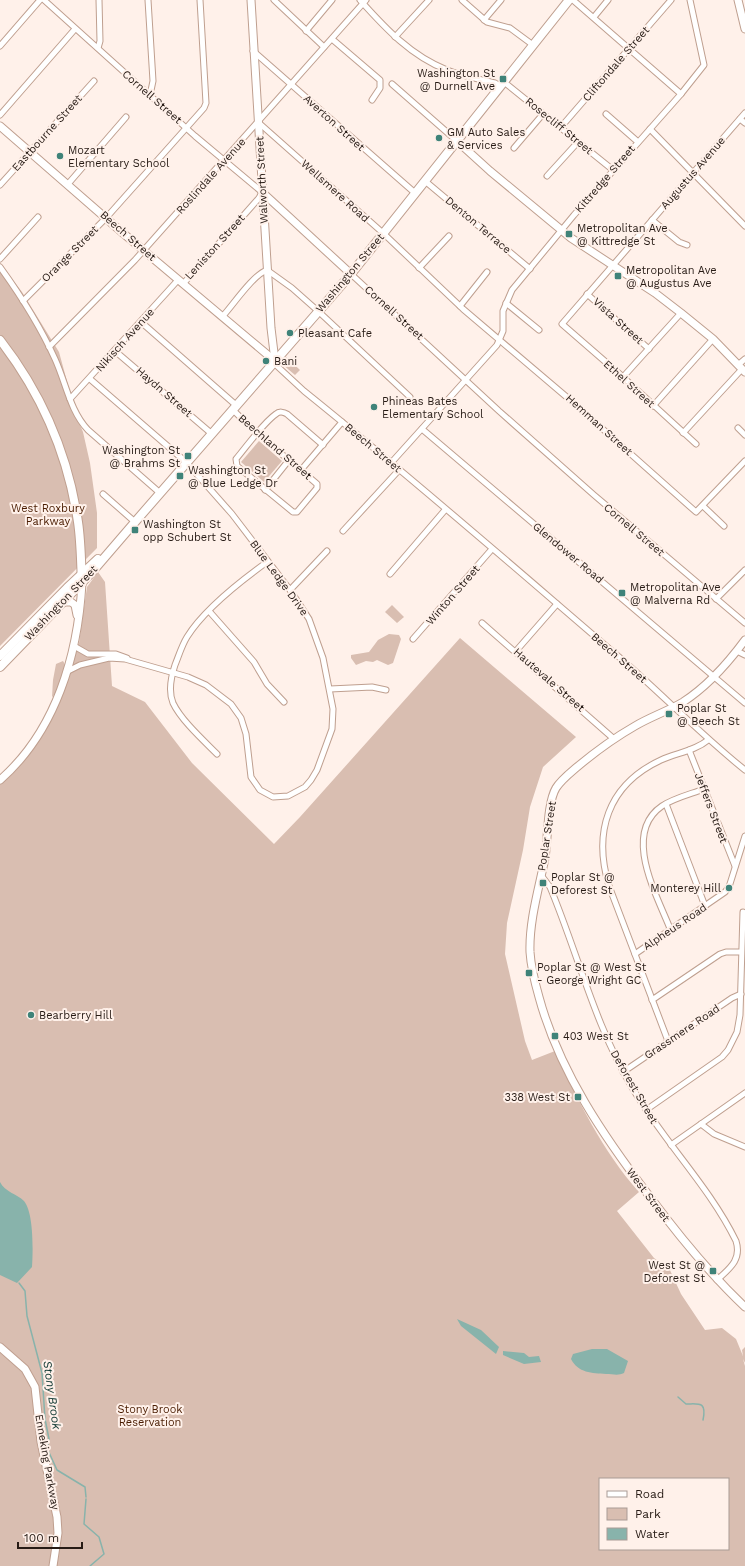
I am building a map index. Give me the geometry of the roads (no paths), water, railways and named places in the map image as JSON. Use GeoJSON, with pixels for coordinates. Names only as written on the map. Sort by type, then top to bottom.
{"type":"FeatureCollection","features":[{"type":"Feature","properties":{"kind":"main road","name":"Washington Street"},"geometry":{"type":"LineString","coordinates":[[0,667],[63,602],[82,578],[98,568],[186,462],[235,408],[351,274],[569,0]]}},
{"type":"Feature","properties":{"kind":"main road"},"geometry":{"type":"LineString","coordinates":[[0,340],[32,386],[57,439],[69,478],[78,523],[82,578]]}},
{"type":"Feature","properties":{"kind":"main road","name":"Washington Street"},"geometry":{"type":"LineString","coordinates":[[0,656],[121,539]]}},
{"type":"Feature","properties":{"kind":"street"},"geometry":{"type":"LineString","coordinates":[[0,46],[40,0]]}},
{"type":"Feature","properties":{"kind":"street","name":"Cornell Street"},"geometry":{"type":"LineString","coordinates":[[44,0],[75,29],[262,192],[594,496],[745,623]]}},
{"type":"Feature","properties":{"kind":"street"},"geometry":{"type":"LineString","coordinates":[[98,48],[100,41],[99,0]]}},
{"type":"Feature","properties":{"kind":"street"},"geometry":{"type":"LineString","coordinates":[[148,0],[153,81],[150,95]]}},
{"type":"Feature","properties":{"kind":"street","name":"Orange Street"},"geometry":{"type":"LineString","coordinates":[[23,300],[106,218],[186,126],[204,108],[206,103],[200,0]]}},
{"type":"Feature","properties":{"kind":"street","name":"Walworth Street"},"geometry":{"type":"LineString","coordinates":[[251,0],[271,335],[275,360]]}},
{"type":"Feature","properties":{"kind":"street"},"geometry":{"type":"LineString","coordinates":[[274,0],[324,47]]}},
{"type":"Feature","properties":{"kind":"street"},"geometry":{"type":"LineString","coordinates":[[306,31],[332,0]]}},
{"type":"Feature","properties":{"kind":"street"},"geometry":{"type":"LineString","coordinates":[[395,37],[429,0]]}},
{"type":"Feature","properties":{"kind":"street"},"geometry":{"type":"LineString","coordinates":[[462,0],[484,20],[491,24],[510,28],[533,45]]}},
{"type":"Feature","properties":{"kind":"street"},"geometry":{"type":"LineString","coordinates":[[484,20],[502,0]]}},
{"type":"Feature","properties":{"kind":"street"},"geometry":{"type":"LineString","coordinates":[[573,0],[630,48],[681,94]]}},
{"type":"Feature","properties":{"kind":"street"},"geometry":{"type":"LineString","coordinates":[[594,17],[608,0]]}},
{"type":"Feature","properties":{"kind":"street","name":"Cliftondale Street"},"geometry":{"type":"LineString","coordinates":[[561,127],[671,0]]}},
{"type":"Feature","properties":{"kind":"street","name":"Kittredge Street"},"geometry":{"type":"LineString","coordinates":[[500,341],[503,331],[503,311],[512,290],[613,170],[681,94],[704,63],[690,0]]}},
{"type":"Feature","properties":{"kind":"street"},"geometry":{"type":"LineString","coordinates":[[738,0],[745,29]]}},
{"type":"Feature","properties":{"kind":"street","name":"Rosecliff Street"},"geometry":{"type":"LineString","coordinates":[[363,1],[395,37],[409,49],[447,70],[502,84],[561,127],[613,170]]}},
{"type":"Feature","properties":{"kind":"street","name":"Roslindale Avenue"},"geometry":{"type":"LineString","coordinates":[[49,347],[144,250],[225,161],[332,39],[363,1]]}},
{"type":"Feature","properties":{"kind":"street"},"geometry":{"type":"LineString","coordinates":[[0,115],[75,29]]}},
{"type":"Feature","properties":{"kind":"street"},"geometry":{"type":"LineString","coordinates":[[332,39],[380,80],[380,88],[372,100]]}},
{"type":"Feature","properties":{"kind":"street","name":"Averton Street"},"geometry":{"type":"LineString","coordinates":[[253,51],[415,193]]}},
{"type":"Feature","properties":{"kind":"street","name":"Eastbourne Street"},"geometry":{"type":"LineString","coordinates":[[0,185],[94,81]]}},
{"type":"Feature","properties":{"kind":"street"},"geometry":{"type":"LineString","coordinates":[[392,84],[490,171],[562,232],[681,313],[713,339],[742,368]]}},
{"type":"Feature","properties":{"kind":"street","name":"Augustus Avenue"},"geometry":{"type":"LineString","coordinates":[[562,324],[745,112]]}},
{"type":"Feature","properties":{"kind":"street"},"geometry":{"type":"LineString","coordinates":[[514,148],[543,114]]}},
{"type":"Feature","properties":{"kind":"street"},"geometry":{"type":"LineString","coordinates":[[606,114],[638,142]]}},
{"type":"Feature","properties":{"kind":"street"},"geometry":{"type":"LineString","coordinates":[[68,184],[126,117]]}},
{"type":"Feature","properties":{"kind":"street"},"geometry":{"type":"LineString","coordinates":[[740,119],[745,124]]}},
{"type":"Feature","properties":{"kind":"street","name":"Wellsmere Road"},"geometry":{"type":"LineString","coordinates":[[258,123],[383,233],[460,306],[500,341]]}},
{"type":"Feature","properties":{"kind":"street","name":"Beech Street"},"geometry":{"type":"LineString","coordinates":[[0,126],[180,282],[275,360],[277,366],[293,381],[557,604],[674,707],[708,740],[745,770]]}},
{"type":"Feature","properties":{"kind":"street"},"geometry":{"type":"LineString","coordinates":[[650,130],[745,226]]}},
{"type":"Feature","properties":{"kind":"street"},"geometry":{"type":"LineString","coordinates":[[547,176],[578,142]]}},
{"type":"Feature","properties":{"kind":"street","name":"Denton Terrace"},"geometry":{"type":"LineString","coordinates":[[425,181],[530,269]]}},
{"type":"Feature","properties":{"kind":"street","name":"Leniston Street"},"geometry":{"type":"LineString","coordinates":[[180,282],[259,198],[262,192]]}},
{"type":"Feature","properties":{"kind":"street"},"geometry":{"type":"LineString","coordinates":[[0,259],[38,217]]}},
{"type":"Feature","properties":{"kind":"street"},"geometry":{"type":"LineString","coordinates":[[652,220],[679,242],[687,245]]}},
{"type":"Feature","properties":{"kind":"street"},"geometry":{"type":"LineString","coordinates":[[419,268],[448,236]]}},
{"type":"Feature","properties":{"kind":"street"},"geometry":{"type":"LineString","coordinates":[[0,267],[23,300],[49,347],[78,420],[160,493]]}},
{"type":"Feature","properties":{"kind":"street"},"geometry":{"type":"LineString","coordinates":[[222,317],[254,280],[267,270],[292,288],[318,311],[410,397]]}},
{"type":"Feature","properties":{"kind":"street"},"geometry":{"type":"LineString","coordinates":[[460,306],[487,272]]}},
{"type":"Feature","properties":{"kind":"street","name":"Nikisch Avenue"},"geometry":{"type":"LineString","coordinates":[[70,399],[180,282]]}},
{"type":"Feature","properties":{"kind":"street","name":"Vista Street"},"geometry":{"type":"LineString","coordinates":[[587,294],[648,349]]}},
{"type":"Feature","properties":{"kind":"street"},"geometry":{"type":"LineString","coordinates":[[506,303],[539,330]]}},
{"type":"Feature","properties":{"kind":"street"},"geometry":{"type":"LineString","coordinates":[[623,377],[681,313]]}},
{"type":"Feature","properties":{"kind":"street","name":"Beechland Street"},"geometry":{"type":"LineString","coordinates":[[141,322],[235,408],[259,433],[317,484],[317,488],[297,512],[293,512],[265,490]]}},
{"type":"Feature","properties":{"kind":"street","name":"Ethel Street"},"geometry":{"type":"LineString","coordinates":[[562,324],[623,377],[696,444]]}},
{"type":"Feature","properties":{"kind":"street"},"geometry":{"type":"LineString","coordinates":[[653,406],[713,339]]}},
{"type":"Feature","properties":{"kind":"street"},"geometry":{"type":"LineString","coordinates":[[391,463],[500,341]]}},
{"type":"Feature","properties":{"kind":"street","name":"Hemman Street"},"geometry":{"type":"LineString","coordinates":[[500,341],[570,399],[696,512],[703,506]]}},
{"type":"Feature","properties":{"kind":"street","name":"Haydn Street"},"geometry":{"type":"LineString","coordinates":[[115,351],[212,434]]}},
{"type":"Feature","properties":{"kind":"street"},"geometry":{"type":"LineString","coordinates":[[683,433],[742,368],[745,358]]}},
{"type":"Feature","properties":{"kind":"street","name":"Blue Ledge Drive"},"geometry":{"type":"LineString","coordinates":[[74,646],[88,654],[116,654],[173,672],[200,681],[220,694],[231,704],[244,725],[251,778],[260,790],[273,797],[288,796],[312,780],[332,729],[333,709],[323,658],[309,619],[290,590],[267,562],[232,514],[186,462],[90,379]]}},
{"type":"Feature","properties":{"kind":"street"},"geometry":{"type":"LineString","coordinates":[[290,460],[265,490],[237,466],[236,459],[276,413],[285,413],[323,445]]}},
{"type":"Feature","properties":{"kind":"street"},"geometry":{"type":"LineString","coordinates":[[301,470],[342,422]]}},
{"type":"Feature","properties":{"kind":"street"},"geometry":{"type":"LineString","coordinates":[[738,428],[745,435]]}},
{"type":"Feature","properties":{"kind":"street","name":"Glendower Road"},"geometry":{"type":"LineString","coordinates":[[422,429],[745,703]]}},
{"type":"Feature","properties":{"kind":"street"},"geometry":{"type":"LineString","coordinates":[[724,526],[703,506],[745,461]]}},
{"type":"Feature","properties":{"kind":"street"},"geometry":{"type":"LineString","coordinates":[[343,531],[399,470]]}},
{"type":"Feature","properties":{"kind":"street"},"geometry":{"type":"LineString","coordinates":[[103,494],[135,522]]}},
{"type":"Feature","properties":{"kind":"street"},"geometry":{"type":"LineString","coordinates":[[390,574],[446,510]]}},
{"type":"Feature","properties":{"kind":"street","name":"Winton Street"},"geometry":{"type":"LineString","coordinates":[[413,639],[492,549]]}},
{"type":"Feature","properties":{"kind":"street"},"geometry":{"type":"LineString","coordinates":[[290,590],[327,552]]}},
{"type":"Feature","properties":{"kind":"street"},"geometry":{"type":"LineString","coordinates":[[217,754],[175,706],[170,690],[173,672],[187,636],[209,611],[250,574],[267,562]]}},
{"type":"Feature","properties":{"kind":"street"},"geometry":{"type":"LineString","coordinates":[[716,599],[745,570]]}},
{"type":"Feature","properties":{"kind":"street"},"geometry":{"type":"LineString","coordinates":[[0,780],[14,766],[45,722],[68,671],[76,636],[82,578]]}},
{"type":"Feature","properties":{"kind":"street"},"geometry":{"type":"LineString","coordinates":[[63,602],[71,602],[77,609],[76,636]]}},
{"type":"Feature","properties":{"kind":"street"},"geometry":{"type":"LineString","coordinates":[[516,651],[557,604]]}},
{"type":"Feature","properties":{"kind":"street"},"geometry":{"type":"LineString","coordinates":[[209,611],[254,662],[267,684],[284,702]]}},
{"type":"Feature","properties":{"kind":"street","name":"Hautevale Street"},"geometry":{"type":"LineString","coordinates":[[482,623],[516,651],[614,739]]}},
{"type":"Feature","properties":{"kind":"street","name":"Poplar Street"},"geometry":{"type":"LineString","coordinates":[[568,1070],[553,1039],[543,1012],[530,954],[530,937],[556,788],[590,756],[614,739],[685,700],[714,676],[745,640]]}},
{"type":"Feature","properties":{"kind":"street"},"geometry":{"type":"LineString","coordinates":[[737,651],[745,655]]}},
{"type":"Feature","properties":{"kind":"street","name":"Blue Ledge Drive"},"geometry":{"type":"LineString","coordinates":[[68,671],[80,665],[109,658],[129,659]]}},
{"type":"Feature","properties":{"kind":"street"},"geometry":{"type":"LineString","coordinates":[[330,690],[372,687],[386,690]]}},
{"type":"Feature","properties":{"kind":"street"},"geometry":{"type":"LineString","coordinates":[[668,1041],[603,868],[602,854],[606,822],[612,804],[630,780],[660,761],[702,745],[708,740]]}},
{"type":"Feature","properties":{"kind":"street","name":"Jeffers Street"},"geometry":{"type":"LineString","coordinates":[[689,750],[735,866]]}},
{"type":"Feature","properties":{"kind":"street"},"geometry":{"type":"LineString","coordinates":[[671,931],[645,864],[642,846],[646,829],[651,817],[666,804],[704,789]]}},
{"type":"Feature","properties":{"kind":"street"},"geometry":{"type":"LineString","coordinates":[[666,804],[705,906]]}},
{"type":"Feature","properties":{"kind":"street","name":"Alpheus Road"},"geometry":{"type":"LineString","coordinates":[[635,954],[671,931],[729,887],[745,836]]}},
{"type":"Feature","properties":{"kind":"street","name":"Deforest Street"},"geometry":{"type":"LineString","coordinates":[[541,875],[550,887],[604,1034],[623,1072],[646,1110],[671,1146],[716,1204],[736,1241],[738,1248],[735,1262],[717,1280]]}},
{"type":"Feature","properties":{"kind":"street"},"geometry":{"type":"LineString","coordinates":[[646,1110],[722,1057],[728,1050],[737,1032],[743,912]]}},
{"type":"Feature","properties":{"kind":"street"},"geometry":{"type":"LineString","coordinates":[[652,1000],[720,954],[726,952],[741,952]]}},
{"type":"Feature","properties":{"kind":"street","name":"Grassmere Road"},"geometry":{"type":"LineString","coordinates":[[623,1072],[740,994]]}},
{"type":"Feature","properties":{"kind":"street","name":"West Street"},"geometry":{"type":"LineString","coordinates":[[568,1070],[594,1118],[624,1163],[690,1250],[717,1280],[745,1307]]}},
{"type":"Feature","properties":{"kind":"street"},"geometry":{"type":"LineString","coordinates":[[671,1146],[745,1093]]}},
{"type":"Feature","properties":{"kind":"street"},"geometry":{"type":"LineString","coordinates":[[701,1124],[714,1134],[745,1147]]}},
{"type":"Feature","properties":{"kind":"street","name":"Enneking Parkway"},"geometry":{"type":"LineString","coordinates":[[0,1347],[26,1369],[35,1387],[41,1442],[57,1517],[58,1532],[53,1566]]}},
{"type":"Feature","properties":{"kind":"water"},"geometry":{"type":"Polygon","coordinates":[[[0,1182],[8,1191],[24,1201],[30,1214],[33,1243],[32,1267],[17,1283],[0,1275],[0,1182]]]}},
{"type":"Feature","properties":{"kind":"water"},"geometry":{"type":"Polygon","coordinates":[[[457,1319],[481,1330],[499,1347],[496,1354],[461,1326],[457,1319]]]}},
{"type":"Feature","properties":{"kind":"water"},"geometry":{"type":"Polygon","coordinates":[[[592,1349],[607,1349],[628,1361],[624,1373],[615,1375],[596,1373],[581,1370],[574,1364],[571,1359],[573,1354],[592,1349]]]}},
{"type":"Feature","properties":{"kind":"water"},"geometry":{"type":"Polygon","coordinates":[[[503,1351],[524,1353],[529,1357],[539,1356],[541,1362],[524,1364],[503,1355],[503,1351]]]}},
{"type":"Feature","properties":{"kind":"waterway","name":"Stony Brook"},"geometry":{"type":"LineString","coordinates":[[19,1283],[25,1291],[27,1316],[42,1373],[45,1419],[49,1439],[47,1448],[57,1470],[85,1487],[86,1497]]}},
{"type":"Feature","properties":{"kind":"waterway"},"geometry":{"type":"LineString","coordinates":[[678,1397],[686,1404],[701,1405],[704,1409],[703,1420]]}},
{"type":"Feature","properties":{"kind":"waterway","name":"Stony Brook"},"geometry":{"type":"LineString","coordinates":[[86,1499],[84,1524],[99,1537],[104,1554],[90,1566]]}},
{"type":"Feature","properties":{"kind":"place","name":"Washington St @ Durnell Ave"},"geometry":{"type":"Point","coordinates":[503,79]}},
{"type":"Feature","properties":{"kind":"place","name":"GM Auto Sales & Services"},"geometry":{"type":"Point","coordinates":[439,138]}},
{"type":"Feature","properties":{"kind":"place","name":"Mozart Elementary School"},"geometry":{"type":"Point","coordinates":[60,156]}},
{"type":"Feature","properties":{"kind":"place","name":"Metropolitan Ave @ Kittredge St"},"geometry":{"type":"Point","coordinates":[569,234]}},
{"type":"Feature","properties":{"kind":"place","name":"Metropolitan Ave @ Augustus Ave"},"geometry":{"type":"Point","coordinates":[618,276]}},
{"type":"Feature","properties":{"kind":"place","name":"Pleasant Cafe"},"geometry":{"type":"Point","coordinates":[290,333]}},
{"type":"Feature","properties":{"kind":"place","name":"Bani"},"geometry":{"type":"Point","coordinates":[266,361]}},
{"type":"Feature","properties":{"kind":"place","name":"Phineas Bates Elementary School"},"geometry":{"type":"Point","coordinates":[374,407]}},
{"type":"Feature","properties":{"kind":"place","name":"Washington St @ Brahms St"},"geometry":{"type":"Point","coordinates":[188,456]}},
{"type":"Feature","properties":{"kind":"place","name":"Washington St @ Blue Ledge Dr"},"geometry":{"type":"Point","coordinates":[180,476]}},
{"type":"Feature","properties":{"kind":"place","name":"Washington St opp Schubert St"},"geometry":{"type":"Point","coordinates":[135,530]}},
{"type":"Feature","properties":{"kind":"place","name":"Metropolitan Ave @ Malverna Rd"},"geometry":{"type":"Point","coordinates":[622,593]}},
{"type":"Feature","properties":{"kind":"place","name":"Poplar St @ Beech St"},"geometry":{"type":"Point","coordinates":[669,714]}},
{"type":"Feature","properties":{"kind":"place","name":"Poplar St @ Deforest St"},"geometry":{"type":"Point","coordinates":[543,883]}},
{"type":"Feature","properties":{"kind":"place","name":"Monterey Hill"},"geometry":{"type":"Point","coordinates":[729,888]}},
{"type":"Feature","properties":{"kind":"place","name":"Poplar St @ West St - George Wright GC"},"geometry":{"type":"Point","coordinates":[529,973]}},
{"type":"Feature","properties":{"kind":"place","name":"Bearberry Hill"},"geometry":{"type":"Point","coordinates":[31,1015]}},
{"type":"Feature","properties":{"kind":"place","name":"403 West St"},"geometry":{"type":"Point","coordinates":[555,1036]}},
{"type":"Feature","properties":{"kind":"place","name":"338 West St"},"geometry":{"type":"Point","coordinates":[578,1097]}},
{"type":"Feature","properties":{"kind":"place","name":"West St @ Deforest St"},"geometry":{"type":"Point","coordinates":[713,1271]}},
{"type":"Feature","properties":{"kind":"park label","name":"West Roxbury Parkway"},"geometry":{"type":"Point","coordinates":[48,514]}},
{"type":"Feature","properties":{"kind":"park label","name":"Stony Brook Reservation"},"geometry":{"type":"Point","coordinates":[150,1415]}}]}
